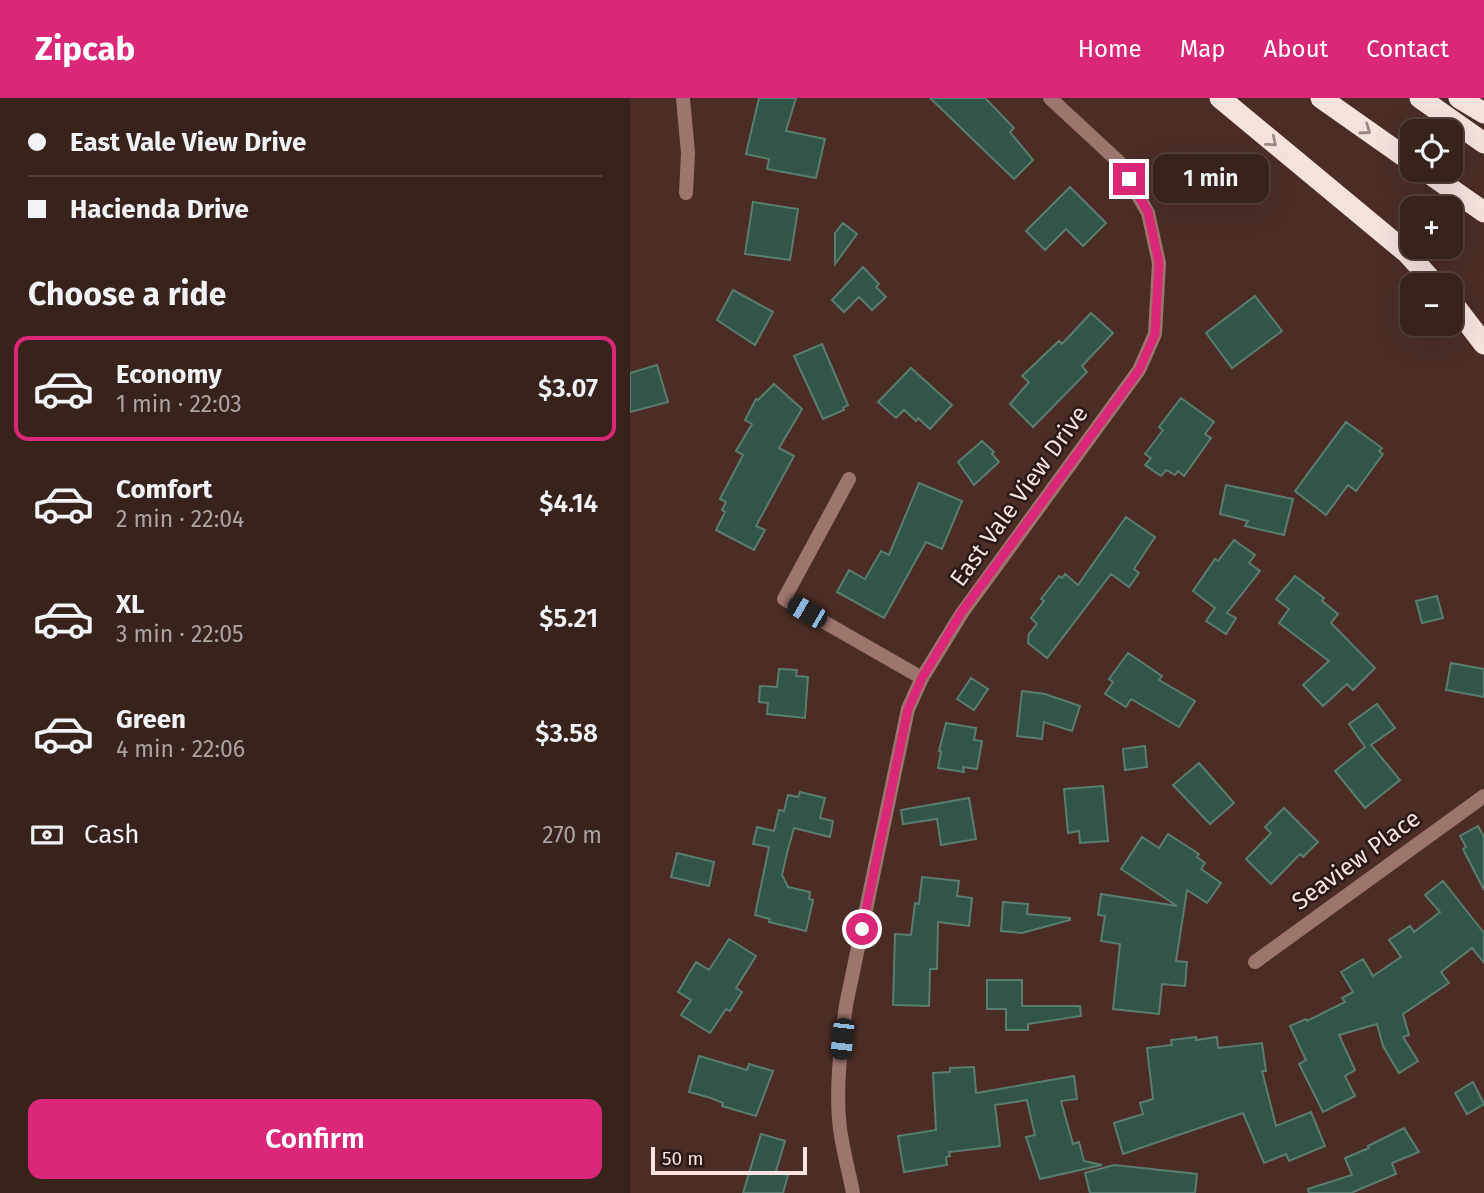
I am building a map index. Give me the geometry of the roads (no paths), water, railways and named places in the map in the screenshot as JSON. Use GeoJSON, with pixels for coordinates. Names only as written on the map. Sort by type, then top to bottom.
{"type":"FeatureCollection","features":[{"type":"Feature","properties":{"kind":"highway"},"geometry":{"type":"LineString","coordinates":[[1220,98],[1406,253],[1425,273]]}},
{"type":"Feature","properties":{"kind":"highway"},"geometry":{"type":"LineString","coordinates":[[1321,98],[1400,154]]}},
{"type":"Feature","properties":{"kind":"highway"},"geometry":{"type":"LineString","coordinates":[[1420,98],[1484,143]]}},
{"type":"Feature","properties":{"kind":"highway"},"geometry":{"type":"LineString","coordinates":[[1459,98],[1484,113]]}},
{"type":"Feature","properties":{"kind":"highway"},"geometry":{"type":"LineString","coordinates":[[1441,182],[1484,212]]}},
{"type":"Feature","properties":{"kind":"highway"},"geometry":{"type":"LineString","coordinates":[[1463,317],[1484,344]]}},
{"type":"Feature","properties":{"kind":"street"},"geometry":{"type":"LineString","coordinates":[[683,98],[688,153],[686,193]]}},
{"type":"Feature","properties":{"kind":"street","name":"East Vale View Drive"},"geometry":{"type":"LineString","coordinates":[[853,1193],[839,1128],[839,1062],[846,1005],[908,709],[922,678],[961,613],[1139,370],[1155,334],[1159,263],[1148,212],[1119,162],[1050,98]]}},
{"type":"Feature","properties":{"kind":"street"},"geometry":{"type":"LineString","coordinates":[[849,479],[784,599],[922,678]]}},
{"type":"Feature","properties":{"kind":"street","name":"Seaview Place"},"geometry":{"type":"LineString","coordinates":[[1255,962],[1484,796]]}}]}
